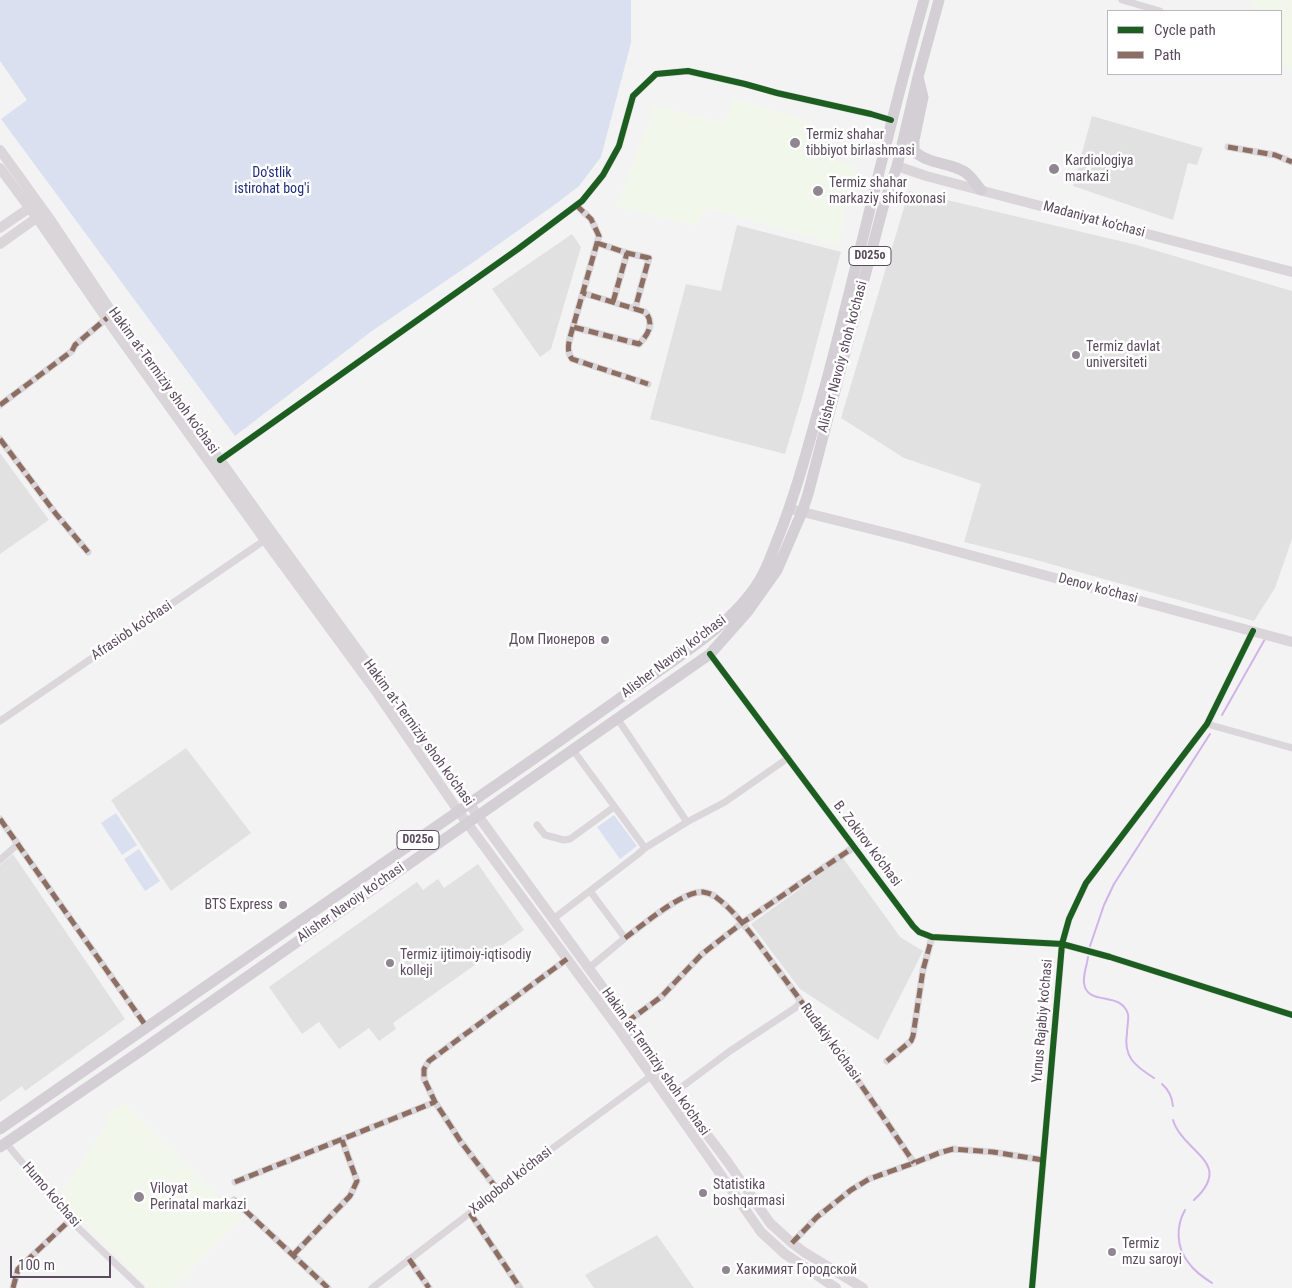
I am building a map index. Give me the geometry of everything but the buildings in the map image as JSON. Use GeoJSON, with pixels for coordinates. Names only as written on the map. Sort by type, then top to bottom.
{"type":"FeatureCollection","features":[{"type":"Feature","properties":{"kind":"main road","name":"Alisher Navoiy shoh ko'chasi"},"geometry":{"type":"LineString","coordinates":[[789,509],[800,477],[842,323],[891,120],[924,0]]}},
{"type":"Feature","properties":{"kind":"main road","name":"Alisher Navoiy shoh ko'chasi"},"geometry":{"type":"LineString","coordinates":[[802,512],[883,207],[897,167],[906,123],[939,0]]}},
{"type":"Feature","properties":{"kind":"main road"},"geometry":{"type":"LineString","coordinates":[[918,77],[923,97],[914,140],[914,151],[920,157],[929,161],[964,172],[970,176],[981,190]]}},
{"type":"Feature","properties":{"kind":"main road"},"geometry":{"type":"LineString","coordinates":[[891,120],[900,118],[906,123]]}},
{"type":"Feature","properties":{"kind":"main road","name":"Hakim at-Termiziy shoh ko'chasi"},"geometry":{"type":"LineString","coordinates":[[0,150],[41,215],[589,968],[770,1223],[804,1252],[863,1288]]}},
{"type":"Feature","properties":{"kind":"main road"},"geometry":{"type":"LineString","coordinates":[[881,164],[886,170],[890,171],[897,167]]}},
{"type":"Feature","properties":{"kind":"main road","name":"Madaniyat ko'chasi"},"geometry":{"type":"LineString","coordinates":[[897,167],[1292,272]]}},
{"type":"Feature","properties":{"kind":"main road","name":"Hakim at-Termiziy shoh ko'chasi"},"geometry":{"type":"LineString","coordinates":[[0,168],[34,205]]}},
{"type":"Feature","properties":{"kind":"main road"},"geometry":{"type":"LineString","coordinates":[[0,228],[34,205]]}},
{"type":"Feature","properties":{"kind":"main road"},"geometry":{"type":"LineString","coordinates":[[0,244],[41,215]]}},
{"type":"Feature","properties":{"kind":"main road","name":"Hakim at-Termiziy shoh ko'chasi"},"geometry":{"type":"LineString","coordinates":[[41,215],[107,318],[761,1232],[785,1254],[836,1288]]}},
{"type":"Feature","properties":{"kind":"main road","name":"Denov ko'chasi"},"geometry":{"type":"LineString","coordinates":[[789,509],[903,537],[1292,642]]}},
{"type":"Feature","properties":{"kind":"main road","name":"Alisher Navoiy ko’chasi"},"geometry":{"type":"LineString","coordinates":[[0,1129],[146,1026],[470,805],[699,642],[724,622],[751,592],[764,573],[789,509]]}},
{"type":"Feature","properties":{"kind":"main road","name":"Alisher Navoiy ko’chasi"},"geometry":{"type":"LineString","coordinates":[[3,1145],[710,654],[748,611],[777,570],[802,512]]}},
{"type":"Feature","properties":{"kind":"main road"},"geometry":{"type":"LineString","coordinates":[[301,920],[309,932]]}},
{"type":"Feature","properties":{"kind":"street"},"geometry":{"type":"LineString","coordinates":[[1122,0],[1157,10]]}},
{"type":"Feature","properties":{"kind":"street"},"geometry":{"type":"LineString","coordinates":[[220,460],[518,249],[582,201],[603,175],[619,146],[633,96],[656,74],[688,71],[891,120]]}},
{"type":"Feature","properties":{"kind":"street"},"geometry":{"type":"LineString","coordinates":[[1228,147],[1275,155],[1292,162]]}},
{"type":"Feature","properties":{"kind":"street"},"geometry":{"type":"LineString","coordinates":[[576,205],[591,219],[599,236],[573,327],[568,350],[569,355],[572,359],[648,384]]}},
{"type":"Feature","properties":{"kind":"street"},"geometry":{"type":"LineString","coordinates":[[597,243],[649,258],[635,309]]}},
{"type":"Feature","properties":{"kind":"street"},"geometry":{"type":"LineString","coordinates":[[613,302],[627,253]]}},
{"type":"Feature","properties":{"kind":"street"},"geometry":{"type":"LineString","coordinates":[[573,327],[639,344],[649,330],[651,322],[645,312],[583,293]]}},
{"type":"Feature","properties":{"kind":"street"},"geometry":{"type":"LineString","coordinates":[[0,405],[72,351],[75,345],[107,318]]}},
{"type":"Feature","properties":{"kind":"street"},"geometry":{"type":"LineString","coordinates":[[0,439],[56,514],[88,552]]}},
{"type":"Feature","properties":{"kind":"street","name":"Afrasiob ko'chasi"},"geometry":{"type":"LineString","coordinates":[[0,721],[265,540]]}},
{"type":"Feature","properties":{"kind":"street","name":"Yunus Rajabiy ko'chasi"},"geometry":{"type":"LineString","coordinates":[[1032,1288],[1062,944],[1069,919],[1086,883],[1207,724],[1253,631]]}},
{"type":"Feature","properties":{"kind":"street","name":"B. Zokirov ko'chasi"},"geometry":{"type":"LineString","coordinates":[[710,654],[913,926],[919,932],[932,938]]}},
{"type":"Feature","properties":{"kind":"street"},"geometry":{"type":"LineString","coordinates":[[616,718],[686,822]]}},
{"type":"Feature","properties":{"kind":"street"},"geometry":{"type":"LineString","coordinates":[[1207,724],[1292,748]]}},
{"type":"Feature","properties":{"kind":"street"},"geometry":{"type":"LineString","coordinates":[[573,750],[645,848]]}},
{"type":"Feature","properties":{"kind":"street"},"geometry":{"type":"LineString","coordinates":[[553,919],[645,848],[686,822],[725,802],[788,758]]}},
{"type":"Feature","properties":{"kind":"street"},"geometry":{"type":"LineString","coordinates":[[537,825],[545,834],[570,840],[614,807]]}},
{"type":"Feature","properties":{"kind":"street"},"geometry":{"type":"LineString","coordinates":[[0,819],[146,1026]]}},
{"type":"Feature","properties":{"kind":"street"},"geometry":{"type":"LineString","coordinates":[[0,860],[18,844]]}},
{"type":"Feature","properties":{"kind":"street"},"geometry":{"type":"LineString","coordinates":[[627,1022],[661,997],[702,954],[742,923],[854,847]]}},
{"type":"Feature","properties":{"kind":"street"},"geometry":{"type":"LineString","coordinates":[[590,891],[625,938]]}},
{"type":"Feature","properties":{"kind":"street","name":"Rudakiy ko'chasi"},"geometry":{"type":"LineString","coordinates":[[589,968],[625,938],[672,904],[691,894],[701,892],[718,898],[742,923],[801,1002],[914,1163]]}},
{"type":"Feature","properties":{"kind":"street"},"geometry":{"type":"LineString","coordinates":[[887,1061],[911,1041],[913,1036],[922,970],[932,938],[1062,944],[1110,957],[1292,1016]]}},
{"type":"Feature","properties":{"kind":"street"},"geometry":{"type":"LineString","coordinates":[[497,1189],[461,1142],[435,1102],[424,1079],[424,1069],[430,1061],[567,959]]}},
{"type":"Feature","properties":{"kind":"street"},"geometry":{"type":"LineString","coordinates":[[676,1092],[801,1002]]}},
{"type":"Feature","properties":{"kind":"street","name":"Xalqobod ko'chasi"},"geometry":{"type":"LineString","coordinates":[[372,1288],[470,1213],[497,1189],[651,1076]]}},
{"type":"Feature","properties":{"kind":"street"},"geometry":{"type":"LineString","coordinates":[[235,1182],[435,1102]]}},
{"type":"Feature","properties":{"kind":"street"},"geometry":{"type":"LineString","coordinates":[[293,1255],[350,1196],[357,1181],[342,1140]]}},
{"type":"Feature","properties":{"kind":"street","name":"Humo ko'chasi"},"geometry":{"type":"LineString","coordinates":[[3,1145],[70,1220],[140,1288]]}},
{"type":"Feature","properties":{"kind":"street"},"geometry":{"type":"LineString","coordinates":[[792,1243],[817,1217],[851,1190],[869,1179],[939,1152],[953,1149],[993,1152],[1044,1160]]}},
{"type":"Feature","properties":{"kind":"street"},"geometry":{"type":"LineString","coordinates":[[234,1200],[328,1288]]}},
{"type":"Feature","properties":{"kind":"street"},"geometry":{"type":"LineString","coordinates":[[470,1213],[520,1288]]}},
{"type":"Feature","properties":{"kind":"street"},"geometry":{"type":"LineString","coordinates":[[14,1288],[18,1270],[70,1220]]}},
{"type":"Feature","properties":{"kind":"street"},"geometry":{"type":"LineString","coordinates":[[409,1260],[428,1288]]}},
{"type":"Feature","properties":{"kind":"shaded area"},"geometry":{"type":"Polygon","coordinates":[[[1255,0],[1292,0],[1292,70],[1282,65],[1282,10],[1252,10],[1255,0]]]}},
{"type":"Feature","properties":{"kind":"shaded area"},"geometry":{"type":"Polygon","coordinates":[[[734,98],[812,123],[810,153],[857,166],[838,245],[705,208],[697,226],[616,207],[655,105],[725,123],[734,98]]]}},
{"type":"Feature","properties":{"kind":"shaded area"},"geometry":{"type":"Polygon","coordinates":[[[1092,116],[1203,148],[1197,165],[1188,163],[1173,220],[1073,186],[1092,116]]]}},
{"type":"Feature","properties":{"kind":"shaded area","name":"Termiz davlat universiteti"},"geometry":{"type":"Polygon","coordinates":[[[909,191],[1137,245],[1292,291],[1292,539],[1275,588],[1254,621],[1029,558],[964,542],[981,484],[904,458],[841,418],[909,191]]]}},
{"type":"Feature","properties":{"kind":"shaded area"},"geometry":{"type":"Polygon","coordinates":[[[737,225],[841,252],[785,454],[650,419],[686,284],[721,291],[737,225]]]}},
{"type":"Feature","properties":{"kind":"shaded area"},"geometry":{"type":"Polygon","coordinates":[[[572,234],[581,247],[551,349],[540,357],[492,289],[572,234]]]}},
{"type":"Feature","properties":{"kind":"shaded area"},"geometry":{"type":"Polygon","coordinates":[[[0,453],[49,520],[0,554],[0,453]]]}},
{"type":"Feature","properties":{"kind":"shaded area"},"geometry":{"type":"Polygon","coordinates":[[[186,748],[251,833],[171,891],[111,800],[186,748]]]}},
{"type":"Feature","properties":{"kind":"shaded area"},"geometry":{"type":"Polygon","coordinates":[[[13,854],[125,1019],[25,1091],[22,1086],[0,1102],[0,865],[13,854]]]}},
{"type":"Feature","properties":{"kind":"shaded area"},"geometry":{"type":"Polygon","coordinates":[[[843,858],[900,937],[923,951],[878,1040],[800,989],[751,924],[843,858]]]}},
{"type":"Feature","properties":{"kind":"shaded area","name":"Termiz ijtimoiy-iqtisodiy kolleji"},"geometry":{"type":"Polygon","coordinates":[[[478,864],[524,930],[393,1023],[396,1029],[379,1041],[369,1028],[339,1049],[319,1022],[302,1034],[269,987],[417,882],[423,890],[438,879],[444,888],[478,864]]]}},
{"type":"Feature","properties":{"kind":"shaded area","name":"Viloyat Perinatal markazi"},"geometry":{"type":"Polygon","coordinates":[[[124,1103],[241,1219],[174,1288],[149,1288],[59,1198],[109,1120],[106,1118],[114,1107],[119,1109],[124,1103]]]}},
{"type":"Feature","properties":{"kind":"shaded area"},"geometry":{"type":"Polygon","coordinates":[[[657,1235],[694,1288],[594,1288],[585,1275],[657,1235]]]}},
{"type":"Feature","properties":{"kind":"green space","name":"Do'stlik istirohat bog'i"},"geometry":{"type":"Polygon","coordinates":[[[0,0],[631,0],[631,43],[601,157],[579,186],[475,261],[372,331],[235,436],[1,119],[27,100],[0,61],[0,0]]]}},
{"type":"Feature","properties":{"kind":"green space"},"geometry":{"type":"Polygon","coordinates":[[[116,813],[137,845],[122,855],[101,823],[116,813]]]}},
{"type":"Feature","properties":{"kind":"green space"},"geometry":{"type":"Polygon","coordinates":[[[614,815],[637,846],[620,859],[597,827],[614,815]]]}},
{"type":"Feature","properties":{"kind":"green space"},"geometry":{"type":"Polygon","coordinates":[[[139,849],[160,881],[145,891],[124,859],[139,849]]]}},
{"type":"Feature","properties":{"kind":"waterway"},"geometry":{"type":"LineString","coordinates":[[1222,715],[1265,639]]}},
{"type":"Feature","properties":{"kind":"waterway"},"geometry":{"type":"LineString","coordinates":[[1090,946],[1104,905],[1114,884],[1210,734]]}},
{"type":"Feature","properties":{"kind":"waterway"},"geometry":{"type":"LineString","coordinates":[[1088,957],[1084,980],[1086,990],[1091,995],[1118,1002],[1124,1007],[1128,1014],[1126,1041],[1129,1055],[1136,1065],[1154,1078]]}},
{"type":"Feature","properties":{"kind":"waterway"},"geometry":{"type":"LineString","coordinates":[[1162,1084],[1170,1094],[1173,1106]]}},
{"type":"Feature","properties":{"kind":"waterway"},"geometry":{"type":"LineString","coordinates":[[1173,1120],[1178,1131],[1203,1158],[1208,1167],[1209,1176],[1205,1187],[1194,1200]]}},
{"type":"Feature","properties":{"kind":"waterway"},"geometry":{"type":"LineString","coordinates":[[1185,1210],[1179,1230],[1181,1250],[1193,1268],[1212,1283]]}},
{"type":"Feature","properties":{"kind":"marked path"},"geometry":{"type":"LineString","coordinates":[[1228,147],[1275,155],[1292,162]]}},
{"type":"Feature","properties":{"kind":"marked path"},"geometry":{"type":"LineString","coordinates":[[576,205],[591,219],[599,236],[573,327],[639,344],[645,337],[650,325],[650,320],[645,312],[583,293]]}},
{"type":"Feature","properties":{"kind":"marked path"},"geometry":{"type":"LineString","coordinates":[[597,243],[649,258],[635,309]]}},
{"type":"Feature","properties":{"kind":"marked path"},"geometry":{"type":"LineString","coordinates":[[613,302],[627,253]]}},
{"type":"Feature","properties":{"kind":"marked path"},"geometry":{"type":"LineString","coordinates":[[0,405],[72,351],[75,345],[107,318]]}},
{"type":"Feature","properties":{"kind":"marked path"},"geometry":{"type":"LineString","coordinates":[[573,327],[568,348],[572,359],[648,384]]}},
{"type":"Feature","properties":{"kind":"marked path"},"geometry":{"type":"LineString","coordinates":[[0,439],[56,514],[88,552]]}},
{"type":"Feature","properties":{"kind":"marked path"},"geometry":{"type":"LineString","coordinates":[[0,819],[146,1026]]}},
{"type":"Feature","properties":{"kind":"marked path"},"geometry":{"type":"LineString","coordinates":[[627,1022],[661,997],[702,954],[742,923],[854,847]]}},
{"type":"Feature","properties":{"kind":"marked path"},"geometry":{"type":"LineString","coordinates":[[625,938],[684,897],[703,892],[715,897],[733,913],[757,942],[813,1018],[914,1163]]}},
{"type":"Feature","properties":{"kind":"marked path"},"geometry":{"type":"LineString","coordinates":[[887,1061],[911,1041],[913,1036],[923,970],[932,937]]}},
{"type":"Feature","properties":{"kind":"marked path"},"geometry":{"type":"LineString","coordinates":[[497,1189],[461,1142],[435,1102],[424,1079],[424,1069],[429,1061],[567,959]]}},
{"type":"Feature","properties":{"kind":"marked path"},"geometry":{"type":"LineString","coordinates":[[235,1182],[435,1102]]}},
{"type":"Feature","properties":{"kind":"marked path"},"geometry":{"type":"LineString","coordinates":[[293,1255],[350,1196],[357,1181],[342,1140]]}},
{"type":"Feature","properties":{"kind":"marked path"},"geometry":{"type":"LineString","coordinates":[[792,1243],[817,1217],[851,1190],[869,1179],[939,1153],[953,1149],[993,1152],[1043,1160]]}},
{"type":"Feature","properties":{"kind":"marked path"},"geometry":{"type":"LineString","coordinates":[[234,1200],[328,1288]]}},
{"type":"Feature","properties":{"kind":"marked path"},"geometry":{"type":"LineString","coordinates":[[470,1213],[520,1288]]}},
{"type":"Feature","properties":{"kind":"marked path"},"geometry":{"type":"LineString","coordinates":[[13,1288],[18,1269],[70,1220]]}},
{"type":"Feature","properties":{"kind":"marked path"},"geometry":{"type":"LineString","coordinates":[[409,1259],[429,1288]]}},
{"type":"Feature","properties":{"kind":"cycle path"},"geometry":{"type":"LineString","coordinates":[[220,460],[518,249],[582,201],[603,175],[619,146],[633,96],[656,74],[688,71],[891,120]]}},
{"type":"Feature","properties":{"kind":"cycle path"},"geometry":{"type":"LineString","coordinates":[[1032,1288],[1062,944],[1069,919],[1086,883],[1207,724],[1253,631]]}},
{"type":"Feature","properties":{"kind":"cycle path"},"geometry":{"type":"LineString","coordinates":[[710,654],[919,932],[932,937],[1062,944],[1110,957],[1292,1015]]}},
{"type":"Feature","properties":{"kind":"place","name":"Termiz shahar tibbiyot birlashmasi"},"geometry":{"type":"Point","coordinates":[795,143]}},
{"type":"Feature","properties":{"kind":"place","name":"Kardiologiya markazi"},"geometry":{"type":"Point","coordinates":[1054,169]}},
{"type":"Feature","properties":{"kind":"place","name":"Termiz shahar markaziy shifoxonasi"},"geometry":{"type":"Point","coordinates":[818,191]}},
{"type":"Feature","properties":{"kind":"place","name":"Termiz davlat universiteti"},"geometry":{"type":"Point","coordinates":[1076,355]}},
{"type":"Feature","properties":{"kind":"place","name":"Дом Пионеров"},"geometry":{"type":"Point","coordinates":[605,640]}},
{"type":"Feature","properties":{"kind":"place","name":"BTS Express"},"geometry":{"type":"Point","coordinates":[283,905]}},
{"type":"Feature","properties":{"kind":"place","name":"Termiz ijtimoiy-iqtisodiy kolleji"},"geometry":{"type":"Point","coordinates":[390,963]}},
{"type":"Feature","properties":{"kind":"place","name":"Statistika boshqarmasi"},"geometry":{"type":"Point","coordinates":[703,1193]}},
{"type":"Feature","properties":{"kind":"place","name":"Viloyat Perinatal markazi"},"geometry":{"type":"Point","coordinates":[139,1197]}},
{"type":"Feature","properties":{"kind":"place","name":"Termiz mzu saroyi"},"geometry":{"type":"Point","coordinates":[1112,1252]}},
{"type":"Feature","properties":{"kind":"place","name":"Хакимият Городской"},"geometry":{"type":"Point","coordinates":[726,1270]}}]}
